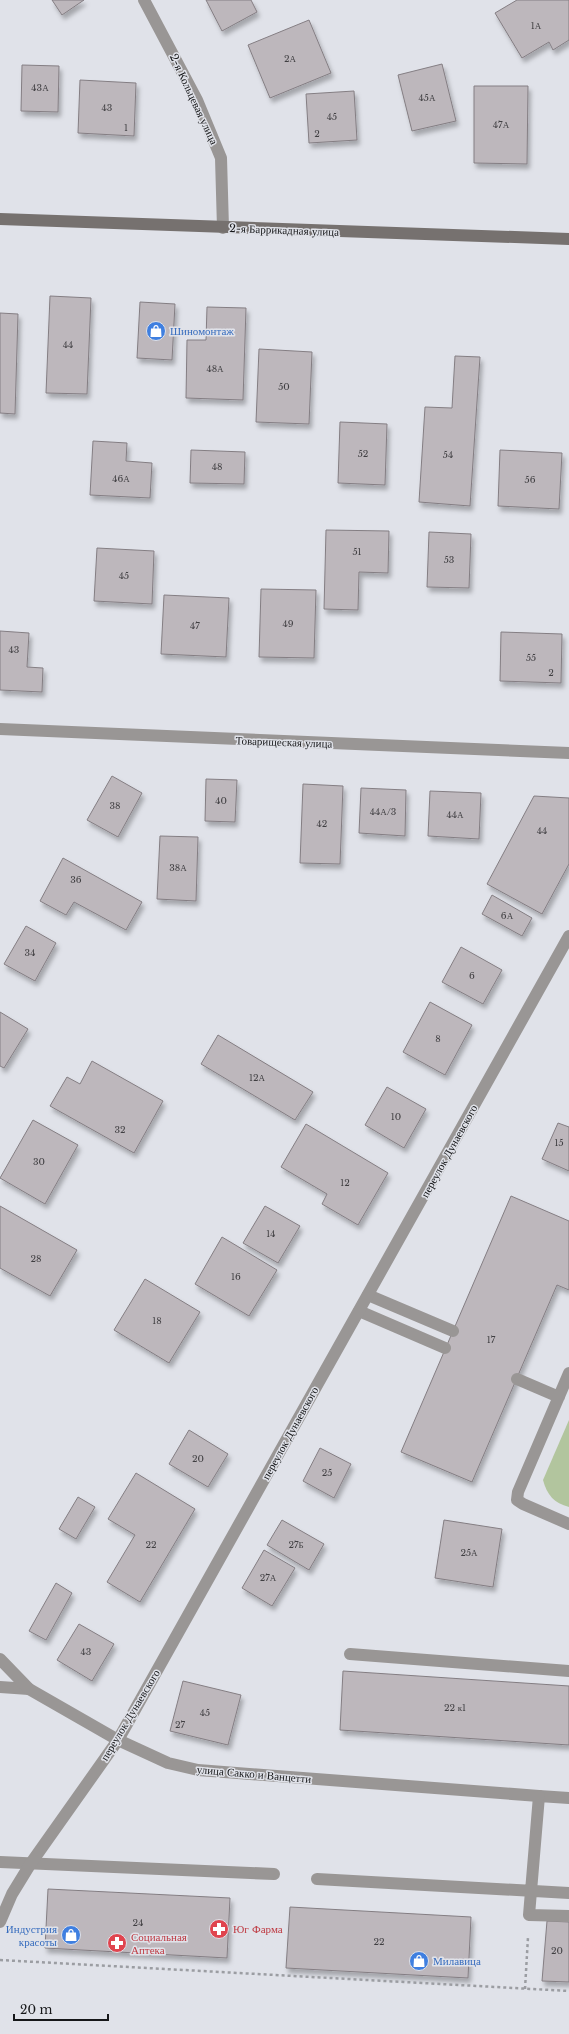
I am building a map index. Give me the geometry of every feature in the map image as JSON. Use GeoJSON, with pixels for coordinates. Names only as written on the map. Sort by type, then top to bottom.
{"type":"FeatureCollection","features":[{"type":"Feature","properties":{"kind":"street","name":"2-я Кольцевая улица"},"geometry":{"type":"LineString","coordinates":[[144,0],[197,100],[221,158],[223,228]]}},
{"type":"Feature","properties":{"kind":"street","name":"2-я Баррикадная улица"},"geometry":{"type":"LineString","coordinates":[[0,219],[569,239]]}},
{"type":"Feature","properties":{"kind":"street","name":"Товарищеская улица"},"geometry":{"type":"LineString","coordinates":[[0,729],[569,753]]}},
{"type":"Feature","properties":{"kind":"street","name":"переулок Дунаевского"},"geometry":{"type":"LineString","coordinates":[[0,1922],[12,1894],[31,1864],[118,1740],[569,936]]}},
{"type":"Feature","properties":{"kind":"street"},"geometry":{"type":"LineString","coordinates":[[368,1295],[453,1331]]}},
{"type":"Feature","properties":{"kind":"street"},"geometry":{"type":"LineString","coordinates":[[359,1311],[445,1348]]}},
{"type":"Feature","properties":{"kind":"street"},"geometry":{"type":"LineString","coordinates":[[569,1373],[518,1492],[517,1500],[569,1524]]}},
{"type":"Feature","properties":{"kind":"street"},"geometry":{"type":"LineString","coordinates":[[517,1379],[559,1397]]}},
{"type":"Feature","properties":{"kind":"street"},"geometry":{"type":"LineString","coordinates":[[350,1654],[569,1671]]}},
{"type":"Feature","properties":{"kind":"street","name":"улица Сакко и Ванцетти"},"geometry":{"type":"LineString","coordinates":[[0,1659],[29,1689],[118,1740],[168,1762],[198,1770],[569,1798]]}},
{"type":"Feature","properties":{"kind":"street"},"geometry":{"type":"LineString","coordinates":[[0,1687],[29,1689]]}},
{"type":"Feature","properties":{"kind":"street"},"geometry":{"type":"LineString","coordinates":[[539,1796],[529,1915],[569,1916]]}},
{"type":"Feature","properties":{"kind":"street"},"geometry":{"type":"LineString","coordinates":[[0,1862],[274,1874]]}},
{"type":"Feature","properties":{"kind":"street"},"geometry":{"type":"LineString","coordinates":[[317,1879],[569,1893]]}},
{"type":"Feature","properties":{"kind":"path"},"geometry":{"type":"LineString","coordinates":[[525,1989],[529,1915]]}},
{"type":"Feature","properties":{"kind":"path"},"geometry":{"type":"LineString","coordinates":[[0,1960],[569,1991]]}},
{"type":"Feature","properties":{"kind":"green space"},"geometry":{"type":"Polygon","coordinates":[[[569,1420],[569,1507],[555,1501],[552,1498],[543,1480],[569,1420]]]}},
{"type":"Feature","properties":{"kind":"building"},"geometry":{"type":"Polygon","coordinates":[[[52,0],[84,0],[62,15],[52,0]]]}},
{"type":"Feature","properties":{"kind":"building"},"geometry":{"type":"Polygon","coordinates":[[[206,0],[251,0],[257,12],[222,31],[206,0]]]}},
{"type":"Feature","properties":{"kind":"building"},"geometry":{"type":"Polygon","coordinates":[[[517,0],[569,0],[569,40],[553,50],[549,42],[522,58],[495,13],[517,0]]]}},
{"type":"Feature","properties":{"kind":"building"},"geometry":{"type":"Polygon","coordinates":[[[309,20],[331,73],[270,98],[248,45],[309,20]]]}},
{"type":"Feature","properties":{"kind":"building"},"geometry":{"type":"Polygon","coordinates":[[[442,64],[456,121],[412,131],[398,75],[442,64]]]}},
{"type":"Feature","properties":{"kind":"building"},"geometry":{"type":"Polygon","coordinates":[[[22,65],[59,66],[58,112],[21,111],[22,65]]]}},
{"type":"Feature","properties":{"kind":"building"},"geometry":{"type":"Polygon","coordinates":[[[80,80],[136,83],[134,136],[78,133],[80,80]]]}},
{"type":"Feature","properties":{"kind":"building"},"geometry":{"type":"Polygon","coordinates":[[[474,86],[528,86],[527,164],[474,163],[474,86]]]}},
{"type":"Feature","properties":{"kind":"building"},"geometry":{"type":"Polygon","coordinates":[[[354,91],[357,140],[309,143],[306,94],[354,91]]]}},
{"type":"Feature","properties":{"kind":"building"},"geometry":{"type":"Polygon","coordinates":[[[50,296],[91,298],[87,394],[46,393],[50,296]]]}},
{"type":"Feature","properties":{"kind":"building","name":"Шиномонтаж"},"geometry":{"type":"Polygon","coordinates":[[[140,302],[175,304],[172,360],[137,358],[140,302]]]}},
{"type":"Feature","properties":{"kind":"building"},"geometry":{"type":"Polygon","coordinates":[[[207,307],[246,308],[243,400],[186,398],[187,340],[206,340],[207,307]]]}},
{"type":"Feature","properties":{"kind":"building"},"geometry":{"type":"Polygon","coordinates":[[[0,313],[18,314],[15,414],[0,413],[0,313]]]}},
{"type":"Feature","properties":{"kind":"building"},"geometry":{"type":"Polygon","coordinates":[[[259,349],[312,352],[309,424],[256,422],[259,349]]]}},
{"type":"Feature","properties":{"kind":"building"},"geometry":{"type":"Polygon","coordinates":[[[455,356],[480,357],[470,506],[419,502],[425,407],[452,408],[455,356]]]}},
{"type":"Feature","properties":{"kind":"building"},"geometry":{"type":"Polygon","coordinates":[[[340,422],[387,424],[385,485],[338,483],[340,422]]]}},
{"type":"Feature","properties":{"kind":"building"},"geometry":{"type":"Polygon","coordinates":[[[93,441],[127,443],[126,461],[152,463],[150,498],[90,495],[93,441]]]}},
{"type":"Feature","properties":{"kind":"building"},"geometry":{"type":"Polygon","coordinates":[[[191,450],[245,452],[244,484],[190,483],[191,450]]]}},
{"type":"Feature","properties":{"kind":"building"},"geometry":{"type":"Polygon","coordinates":[[[500,450],[562,453],[559,509],[498,506],[500,450]]]}},
{"type":"Feature","properties":{"kind":"building"},"geometry":{"type":"Polygon","coordinates":[[[326,530],[389,531],[388,573],[359,572],[358,610],[324,609],[326,530]]]}},
{"type":"Feature","properties":{"kind":"building"},"geometry":{"type":"Polygon","coordinates":[[[429,532],[471,534],[469,588],[427,587],[429,532]]]}},
{"type":"Feature","properties":{"kind":"building"},"geometry":{"type":"Polygon","coordinates":[[[97,548],[154,551],[152,604],[94,601],[97,548]]]}},
{"type":"Feature","properties":{"kind":"building"},"geometry":{"type":"Polygon","coordinates":[[[261,589],[316,590],[314,658],[259,657],[261,589]]]}},
{"type":"Feature","properties":{"kind":"building"},"geometry":{"type":"Polygon","coordinates":[[[164,595],[229,598],[226,657],[161,654],[164,595]]]}},
{"type":"Feature","properties":{"kind":"building"},"geometry":{"type":"Polygon","coordinates":[[[0,631],[29,633],[27,667],[43,668],[42,692],[0,690],[0,631]]]}},
{"type":"Feature","properties":{"kind":"building"},"geometry":{"type":"Polygon","coordinates":[[[501,632],[562,634],[561,683],[500,681],[501,632]]]}},
{"type":"Feature","properties":{"kind":"building"},"geometry":{"type":"Polygon","coordinates":[[[112,776],[142,793],[118,837],[87,820],[112,776]]]}},
{"type":"Feature","properties":{"kind":"building"},"geometry":{"type":"Polygon","coordinates":[[[206,779],[237,780],[235,822],[205,821],[206,779]]]}},
{"type":"Feature","properties":{"kind":"building"},"geometry":{"type":"Polygon","coordinates":[[[303,784],[343,786],[340,864],[300,863],[303,784]]]}},
{"type":"Feature","properties":{"kind":"building"},"geometry":{"type":"Polygon","coordinates":[[[361,788],[406,790],[405,836],[359,833],[361,788]]]}},
{"type":"Feature","properties":{"kind":"building"},"geometry":{"type":"Polygon","coordinates":[[[430,791],[481,793],[479,839],[428,836],[430,791]]]}},
{"type":"Feature","properties":{"kind":"building"},"geometry":{"type":"Polygon","coordinates":[[[534,796],[569,798],[569,864],[542,914],[487,884],[534,796]]]}},
{"type":"Feature","properties":{"kind":"building"},"geometry":{"type":"Polygon","coordinates":[[[160,836],[198,837],[196,901],[157,899],[160,836]]]}},
{"type":"Feature","properties":{"kind":"building"},"geometry":{"type":"Polygon","coordinates":[[[63,858],[142,902],[126,930],[74,902],[66,915],[40,901],[63,858]]]}},
{"type":"Feature","properties":{"kind":"building"},"geometry":{"type":"Polygon","coordinates":[[[492,895],[532,918],[522,936],[482,914],[492,895]]]}},
{"type":"Feature","properties":{"kind":"building"},"geometry":{"type":"Polygon","coordinates":[[[26,926],[56,943],[35,981],[4,964],[26,926]]]}},
{"type":"Feature","properties":{"kind":"building"},"geometry":{"type":"Polygon","coordinates":[[[461,947],[502,970],[483,1004],[442,982],[461,947]]]}},
{"type":"Feature","properties":{"kind":"building"},"geometry":{"type":"Polygon","coordinates":[[[430,1002],[472,1025],[445,1075],[403,1052],[430,1002]]]}},
{"type":"Feature","properties":{"kind":"building"},"geometry":{"type":"Polygon","coordinates":[[[0,1012],[28,1029],[4,1068],[0,1066],[0,1012]]]}},
{"type":"Feature","properties":{"kind":"building"},"geometry":{"type":"Polygon","coordinates":[[[218,1035],[313,1092],[295,1120],[201,1064],[218,1035]]]}},
{"type":"Feature","properties":{"kind":"building"},"geometry":{"type":"Polygon","coordinates":[[[92,1061],[163,1101],[134,1153],[50,1106],[67,1077],[80,1084],[92,1061]]]}},
{"type":"Feature","properties":{"kind":"building"},"geometry":{"type":"Polygon","coordinates":[[[387,1087],[426,1109],[404,1148],[365,1125],[387,1087]]]}},
{"type":"Feature","properties":{"kind":"building"},"geometry":{"type":"Polygon","coordinates":[[[33,1120],[78,1145],[45,1204],[0,1178],[33,1120]]]}},
{"type":"Feature","properties":{"kind":"building"},"geometry":{"type":"Polygon","coordinates":[[[558,1123],[569,1127],[569,1171],[542,1159],[558,1123]]]}},
{"type":"Feature","properties":{"kind":"building"},"geometry":{"type":"Polygon","coordinates":[[[306,1124],[388,1173],[358,1225],[322,1204],[327,1194],[281,1167],[306,1124]]]}},
{"type":"Feature","properties":{"kind":"building"},"geometry":{"type":"Polygon","coordinates":[[[511,1196],[569,1221],[569,1290],[557,1285],[472,1482],[401,1452],[511,1196]]]}},
{"type":"Feature","properties":{"kind":"building"},"geometry":{"type":"Polygon","coordinates":[[[0,1206],[77,1250],[50,1296],[0,1268],[0,1206]]]}},
{"type":"Feature","properties":{"kind":"building"},"geometry":{"type":"Polygon","coordinates":[[[265,1206],[300,1226],[278,1263],[243,1243],[265,1206]]]}},
{"type":"Feature","properties":{"kind":"building"},"geometry":{"type":"Polygon","coordinates":[[[222,1237],[277,1270],[249,1316],[195,1284],[222,1237]]]}},
{"type":"Feature","properties":{"kind":"building"},"geometry":{"type":"Polygon","coordinates":[[[145,1279],[200,1312],[169,1363],[114,1330],[145,1279]]]}},
{"type":"Feature","properties":{"kind":"building"},"geometry":{"type":"Polygon","coordinates":[[[189,1430],[228,1454],[208,1487],[169,1464],[189,1430]]]}},
{"type":"Feature","properties":{"kind":"building"},"geometry":{"type":"Polygon","coordinates":[[[320,1448],[351,1464],[334,1498],[303,1481],[320,1448]]]}},
{"type":"Feature","properties":{"kind":"building"},"geometry":{"type":"Polygon","coordinates":[[[136,1473],[195,1509],[140,1602],[107,1582],[135,1535],[108,1519],[136,1473]]]}},
{"type":"Feature","properties":{"kind":"building"},"geometry":{"type":"Polygon","coordinates":[[[78,1497],[95,1507],[76,1539],[59,1529],[78,1497]]]}},
{"type":"Feature","properties":{"kind":"building"},"geometry":{"type":"Polygon","coordinates":[[[282,1520],[324,1544],[309,1570],[267,1545],[282,1520]]]}},
{"type":"Feature","properties":{"kind":"building"},"geometry":{"type":"Polygon","coordinates":[[[444,1520],[502,1529],[493,1587],[435,1578],[444,1520]]]}},
{"type":"Feature","properties":{"kind":"building"},"geometry":{"type":"Polygon","coordinates":[[[264,1550],[295,1568],[272,1606],[242,1588],[264,1550]]]}},
{"type":"Feature","properties":{"kind":"building"},"geometry":{"type":"Polygon","coordinates":[[[56,1583],[72,1593],[46,1640],[29,1631],[56,1583]]]}},
{"type":"Feature","properties":{"kind":"building"},"geometry":{"type":"Polygon","coordinates":[[[79,1624],[114,1644],[92,1681],[57,1660],[79,1624]]]}},
{"type":"Feature","properties":{"kind":"building"},"geometry":{"type":"Polygon","coordinates":[[[343,1671],[569,1686],[569,1745],[340,1730],[343,1671]]]}},
{"type":"Feature","properties":{"kind":"building"},"geometry":{"type":"Polygon","coordinates":[[[183,1681],[241,1695],[228,1745],[170,1731],[183,1681]]]}},
{"type":"Feature","properties":{"kind":"building"},"geometry":{"type":"Polygon","coordinates":[[[48,1889],[230,1898],[227,1958],[45,1948],[48,1889]]]}},
{"type":"Feature","properties":{"kind":"building"},"geometry":{"type":"Polygon","coordinates":[[[290,1907],[471,1917],[468,1978],[286,1968],[290,1907]]]}},
{"type":"Feature","properties":{"kind":"building"},"geometry":{"type":"Polygon","coordinates":[[[547,1921],[569,1922],[569,1982],[542,1981],[547,1921]]]}},
{"type":"Feature","properties":{"kind":"place","name":"Шиномонтаж"},"geometry":{"type":"Point","coordinates":[156,331]}},
{"type":"Feature","properties":{"kind":"place","name":"Юг Фарма"},"geometry":{"type":"Point","coordinates":[219,1929]}},
{"type":"Feature","properties":{"kind":"place","name":"Индустрия красоты"},"geometry":{"type":"Point","coordinates":[71,1935]}},
{"type":"Feature","properties":{"kind":"place","name":"Социальная Аптека"},"geometry":{"type":"Point","coordinates":[117,1943]}},
{"type":"Feature","properties":{"kind":"place","name":"Милавица"},"geometry":{"type":"Point","coordinates":[419,1961]}}]}
